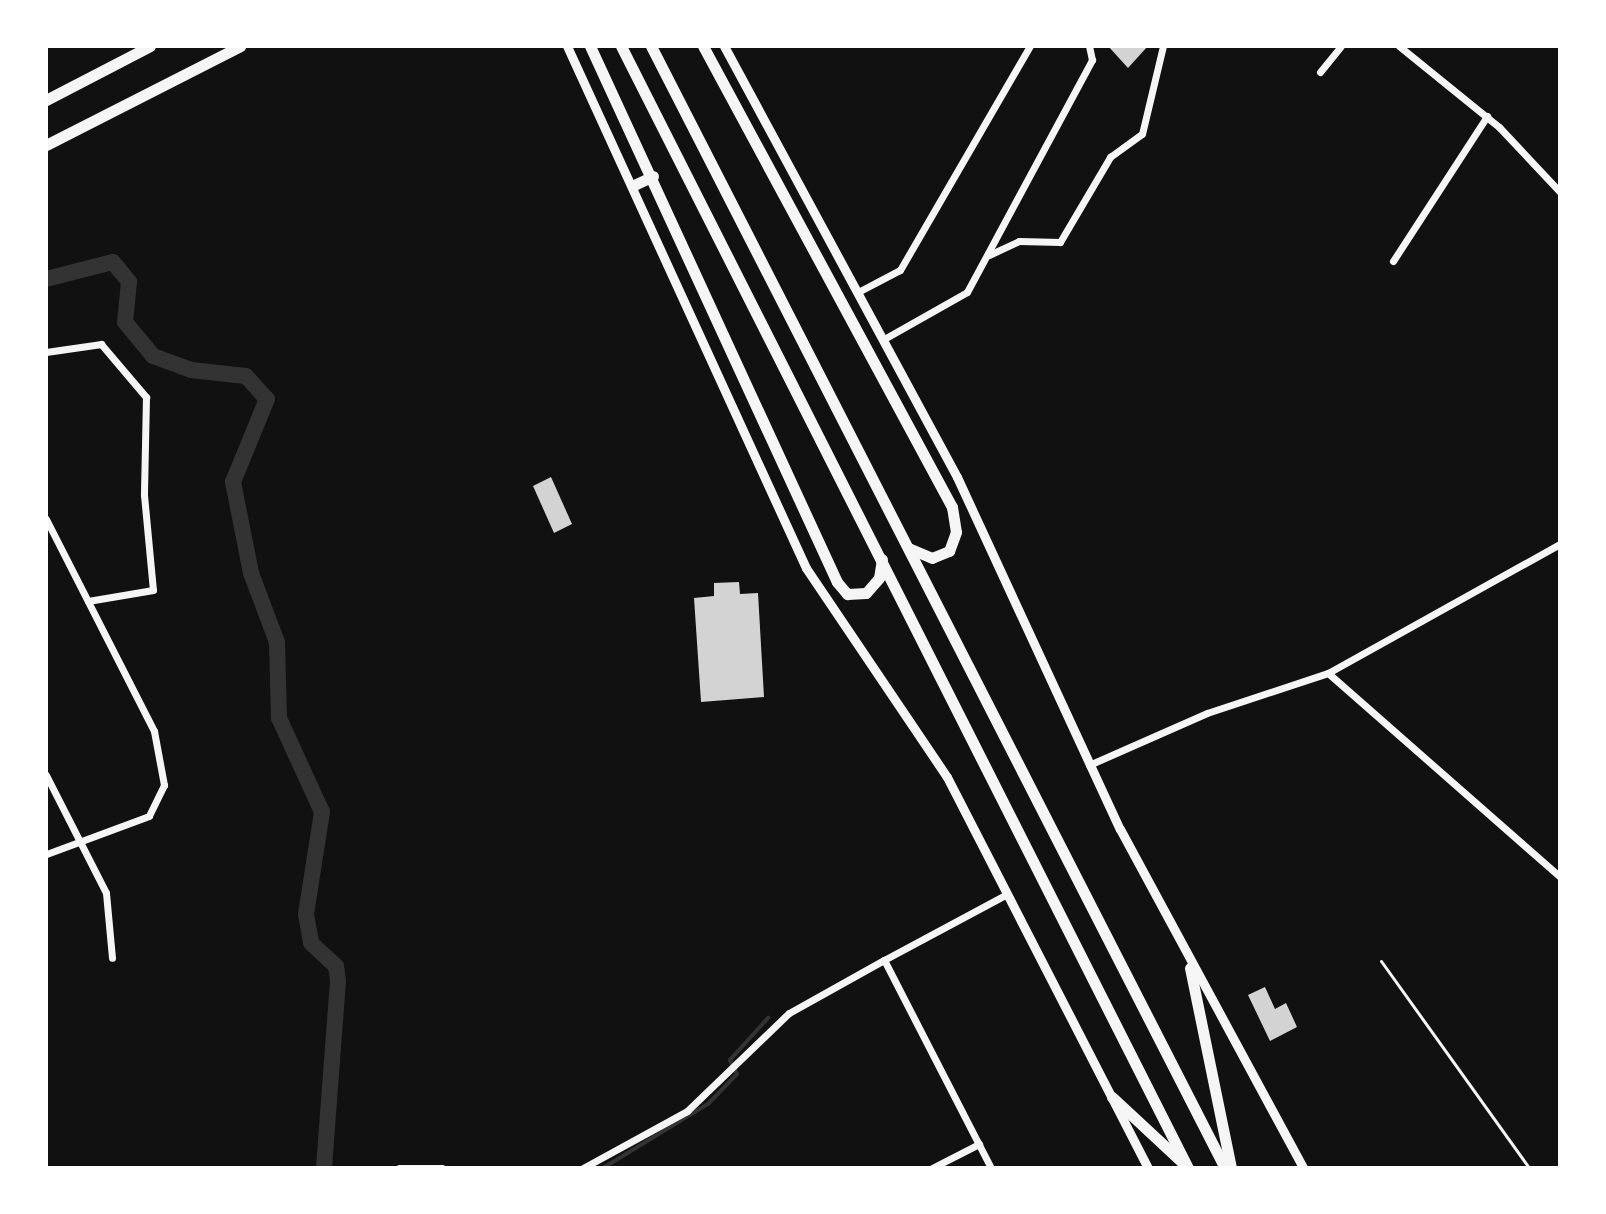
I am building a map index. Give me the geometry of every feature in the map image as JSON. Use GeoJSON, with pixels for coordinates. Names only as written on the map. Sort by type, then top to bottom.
{"type":"FeatureCollection","features":[{"type":"Feature","properties":{"kind":"main road"},"geometry":{"type":"LineString","coordinates":[[46,100],[150,46]]}},
{"type":"Feature","properties":{"kind":"main road"},"geometry":{"type":"LineString","coordinates":[[46,145],[240,46]]}},
{"type":"Feature","properties":{"kind":"main road"},"geometry":{"type":"LineString","coordinates":[[590,46],[653,176],[837,582],[847,594],[866,593],[879,578],[882,559]]}},
{"type":"Feature","properties":{"kind":"main road"},"geometry":{"type":"LineString","coordinates":[[621,46],[1188,1168]]}},
{"type":"Feature","properties":{"kind":"main road"},"geometry":{"type":"LineString","coordinates":[[651,46],[1228,1168]]}},
{"type":"Feature","properties":{"kind":"main road"},"geometry":{"type":"LineString","coordinates":[[703,46],[952,507],[956,532],[949,551],[932,558],[907,546]]}},
{"type":"Feature","properties":{"kind":"main road"},"geometry":{"type":"LineString","coordinates":[[634,185],[653,176]]}},
{"type":"Feature","properties":{"kind":"main road"},"geometry":{"type":"LineString","coordinates":[[1190,968],[1228,1168]]}},
{"type":"Feature","properties":{"kind":"main road"},"geometry":{"type":"LineString","coordinates":[[1112,1097],[1188,1168]]}},
{"type":"Feature","properties":{"kind":"street"},"geometry":{"type":"LineString","coordinates":[[567,46],[634,185],[806,568],[940,765],[1148,1168]]}},
{"type":"Feature","properties":{"kind":"street"},"geometry":{"type":"LineString","coordinates":[[724,46],[977,516],[1089,765],[1190,968],[1303,1168]]}},
{"type":"Feature","properties":{"kind":"street"},"geometry":{"type":"LineString","coordinates":[[858,292],[900,270],[1030,46]]}},
{"type":"Feature","properties":{"kind":"street"},"geometry":{"type":"LineString","coordinates":[[884,339],[967,292],[1092,60],[1089,46]]}},
{"type":"Feature","properties":{"kind":"street"},"geometry":{"type":"LineString","coordinates":[[987,256],[1019,241],[1060,242],[1110,157],[1142,134],[1163,46]]}},
{"type":"Feature","properties":{"kind":"street"},"geometry":{"type":"LineString","coordinates":[[1320,72],[1341,46]]}},
{"type":"Feature","properties":{"kind":"street"},"geometry":{"type":"LineString","coordinates":[[1399,46],[1487,116],[1560,192]]}},
{"type":"Feature","properties":{"kind":"street"},"geometry":{"type":"LineString","coordinates":[[1393,261],[1487,116]]}},
{"type":"Feature","properties":{"kind":"street"},"geometry":{"type":"LineString","coordinates":[[46,352],[101,344],[146,397],[144,495],[153,590],[88,601]]}},
{"type":"Feature","properties":{"kind":"street"},"geometry":{"type":"LineString","coordinates":[[46,519],[154,731],[164,785],[149,816],[79,839],[46,854]]}},
{"type":"Feature","properties":{"kind":"street"},"geometry":{"type":"LineString","coordinates":[[1089,765],[1207,713],[1328,673],[1560,544]]}},
{"type":"Feature","properties":{"kind":"street"},"geometry":{"type":"LineString","coordinates":[[1328,673],[1559,872]]}},
{"type":"Feature","properties":{"kind":"street"},"geometry":{"type":"LineString","coordinates":[[46,775],[106,893],[112,958]]}},
{"type":"Feature","properties":{"kind":"street"},"geometry":{"type":"LineString","coordinates":[[583,1168],[687,1111],[789,1013],[1007,894]]}},
{"type":"Feature","properties":{"kind":"street"},"geometry":{"type":"LineString","coordinates":[[884,960],[991,1168]]}},
{"type":"Feature","properties":{"kind":"street"},"geometry":{"type":"LineString","coordinates":[[932,1168],[979,1144]]}},
{"type":"Feature","properties":{"kind":"street"},"geometry":{"type":"LineString","coordinates":[[399,1168],[442,1168]]}},
{"type":"Feature","properties":{"kind":"lane"},"geometry":{"type":"LineString","coordinates":[[1381,961],[1529,1168]]}},
{"type":"Feature","properties":{"kind":"building"},"geometry":{"type":"Polygon","coordinates":[[[1108,46],[1148,46],[1128,68],[1108,46]]]}},
{"type":"Feature","properties":{"kind":"building"},"geometry":{"type":"Polygon","coordinates":[[[551,477],[572,524],[554,533],[533,486],[551,477]]]}},
{"type":"Feature","properties":{"kind":"building"},"geometry":{"type":"Polygon","coordinates":[[[739,582],[740,594],[758,593],[764,697],[701,702],[694,598],[714,596],[714,583],[739,582]]]}},
{"type":"Feature","properties":{"kind":"building"},"geometry":{"type":"Polygon","coordinates":[[[1265,987],[1275,1009],[1286,1003],[1297,1027],[1270,1041],[1248,995],[1265,987]]]}},
{"type":"Feature","properties":{"kind":"waterway"},"geometry":{"type":"LineString","coordinates":[[46,279],[113,262],[129,282],[125,322],[153,356],[191,370],[246,376],[267,399],[233,482],[251,573],[277,642],[279,718],[322,812],[306,914],[311,943],[336,966],[338,981],[324,1168]]}},
{"type":"Feature","properties":{"kind":"waterway"},"geometry":{"type":"LineString","coordinates":[[603,1168],[708,1104],[737,1074],[730,1060],[768,1018]]}}]}
